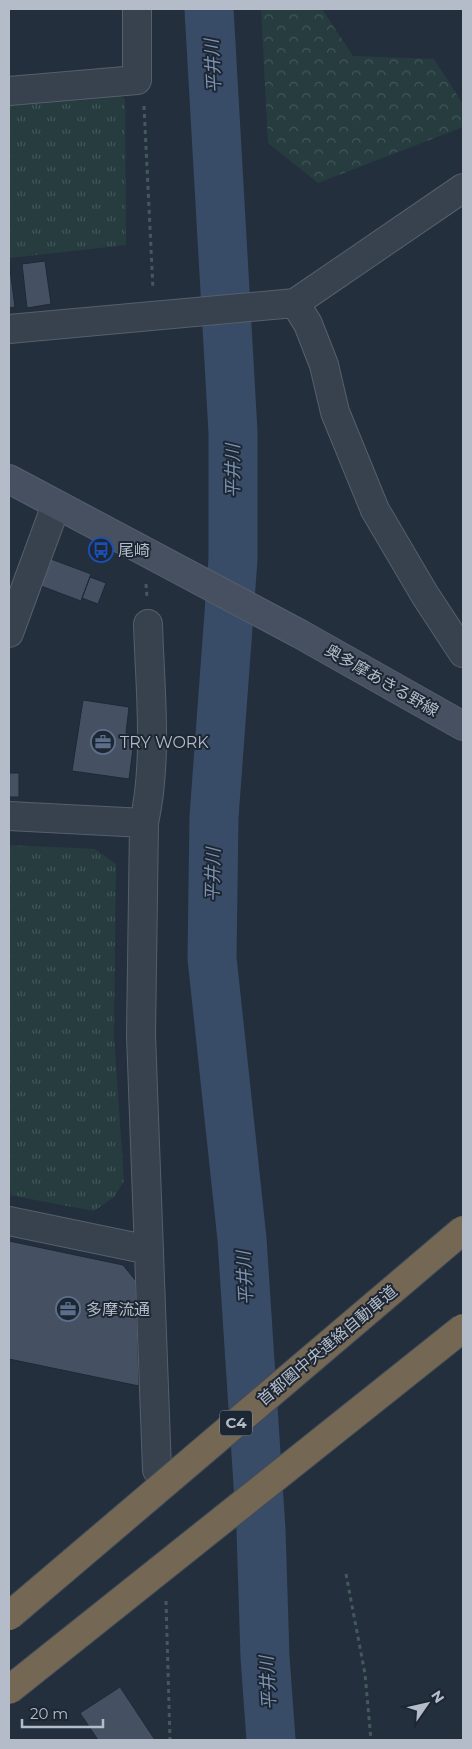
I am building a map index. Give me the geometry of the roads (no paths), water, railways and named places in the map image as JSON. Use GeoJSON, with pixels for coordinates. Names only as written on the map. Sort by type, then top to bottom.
{"type":"FeatureCollection","features":[{"type":"Feature","properties":{"kind":"highway","name":"首都圏中央連絡自動車道"},"geometry":{"type":"LineString","coordinates":[[9,1616],[463,1230]]}},
{"type":"Feature","properties":{"kind":"highway"},"geometry":{"type":"LineString","coordinates":[[9,1690],[463,1328]]}},
{"type":"Feature","properties":{"kind":"main road"},"geometry":{"type":"LineString","coordinates":[[9,479],[56,505]]}},
{"type":"Feature","properties":{"kind":"main road","name":"奥多摩あきる野線"},"geometry":{"type":"LineString","coordinates":[[56,505],[153,558],[300,634],[463,726]]}},
{"type":"Feature","properties":{"kind":"street"},"geometry":{"type":"LineString","coordinates":[[9,91],[137,80],[137,9]]}},
{"type":"Feature","properties":{"kind":"street"},"geometry":{"type":"LineString","coordinates":[[9,329],[290,304],[463,188]]}},
{"type":"Feature","properties":{"kind":"street"},"geometry":{"type":"LineString","coordinates":[[290,304],[308,324],[324,366],[335,412],[376,510],[425,595],[463,653]]}},
{"type":"Feature","properties":{"kind":"street"},"geometry":{"type":"LineString","coordinates":[[9,633],[56,505]]}},
{"type":"Feature","properties":{"kind":"street"},"geometry":{"type":"LineString","coordinates":[[148,624],[151,700],[150,793],[144,823],[141,1035],[156,1470]]}},
{"type":"Feature","properties":{"kind":"street"},"geometry":{"type":"LineString","coordinates":[[9,816],[144,823]]}},
{"type":"Feature","properties":{"kind":"street"},"geometry":{"type":"LineString","coordinates":[[9,1221],[149,1250]]}},
{"type":"Feature","properties":{"kind":"waterway","name":"平井川"},"geometry":{"type":"LineString","coordinates":[[209,9],[233,432],[233,559],[214,817],[212,958],[242,1239],[261,1530],[265,1657],[271,1740]]}},
{"type":"Feature","properties":{"kind":"place","name":"尾崎"},"geometry":{"type":"Point","coordinates":[101,550]}},
{"type":"Feature","properties":{"kind":"place","name":"TRY WORK"},"geometry":{"type":"Point","coordinates":[103,742]}},
{"type":"Feature","properties":{"kind":"place","name":"多摩流通"},"geometry":{"type":"Point","coordinates":[68,1309]}}]}
